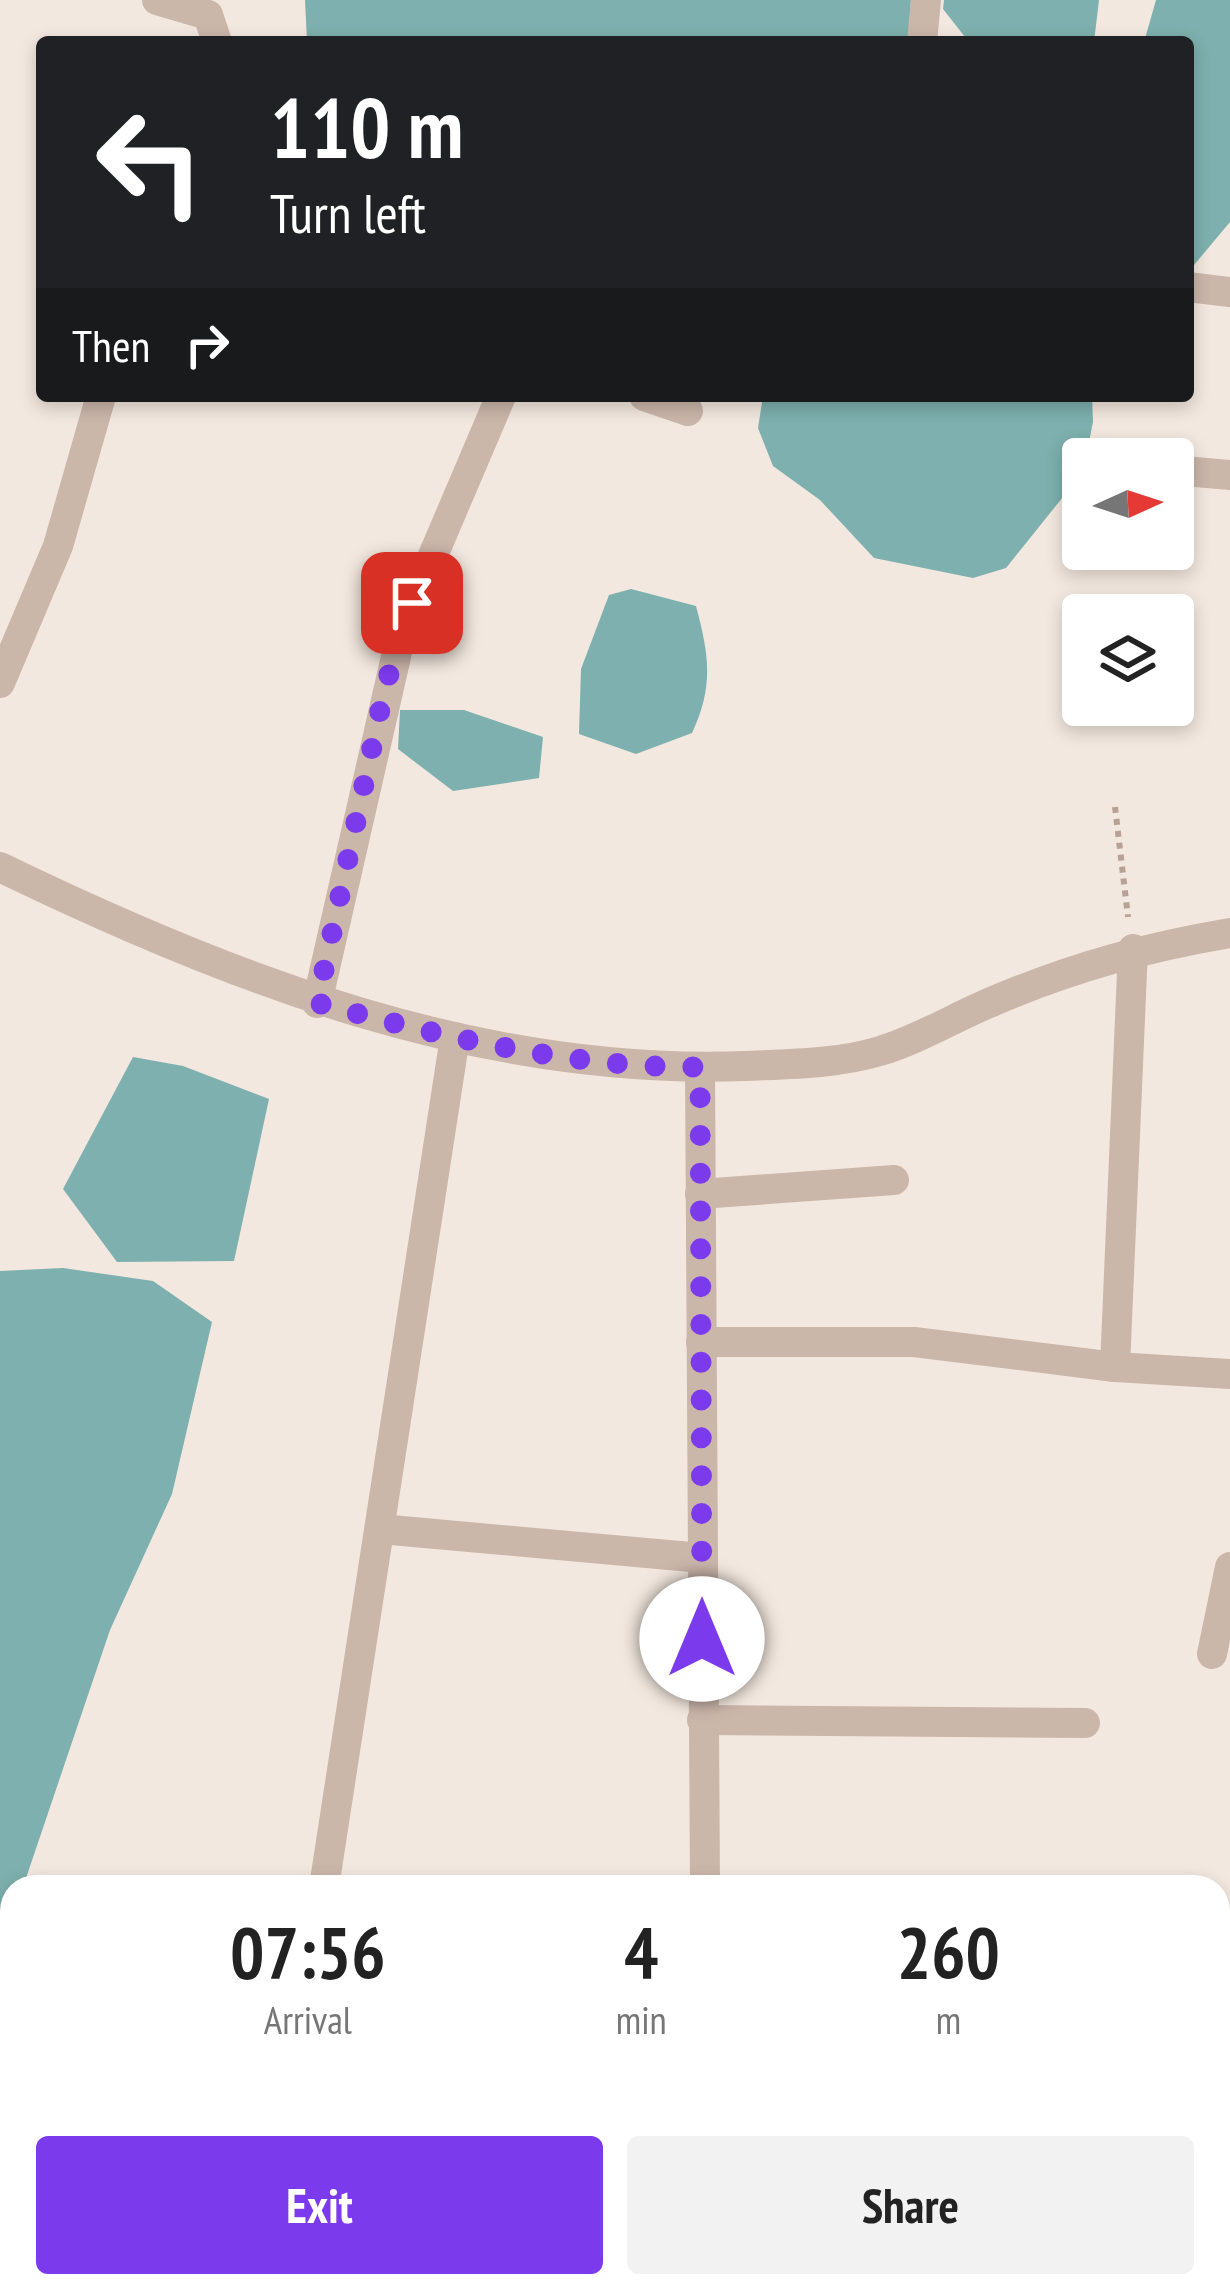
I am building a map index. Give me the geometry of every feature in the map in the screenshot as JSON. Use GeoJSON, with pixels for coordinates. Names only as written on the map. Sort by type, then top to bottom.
{"type":"FeatureCollection","features":[{"type":"Feature","properties":{"kind":"street"},"geometry":{"type":"LineString","coordinates":[[157,0],[208,15],[215,36]]}},
{"type":"Feature","properties":{"kind":"street"},"geometry":{"type":"LineString","coordinates":[[923,36],[926,0]]}},
{"type":"Feature","properties":{"kind":"street"},"geometry":{"type":"LineString","coordinates":[[1194,288],[1230,292]]}},
{"type":"Feature","properties":{"kind":"street"},"geometry":{"type":"LineString","coordinates":[[0,682],[58,547],[99,402]]}},
{"type":"Feature","properties":{"kind":"street"},"geometry":{"type":"LineString","coordinates":[[317,1003],[403,626],[498,402]]}},
{"type":"Feature","properties":{"kind":"street"},"geometry":{"type":"LineString","coordinates":[[662,402],[688,411]]}},
{"type":"Feature","properties":{"kind":"street"},"geometry":{"type":"LineString","coordinates":[[1194,472],[1230,476]]}},
{"type":"Feature","properties":{"kind":"street"},"geometry":{"type":"LineString","coordinates":[[0,867],[131,931],[317,1003],[455,1036],[660,1067],[810,1063],[879,1052],[992,1001],[1133,949],[1230,933]]}},
{"type":"Feature","properties":{"kind":"street"},"geometry":{"type":"LineString","coordinates":[[1115,1367],[1133,949]]}},
{"type":"Feature","properties":{"kind":"street"},"geometry":{"type":"LineString","coordinates":[[326,1875],[455,1036]]}},
{"type":"Feature","properties":{"kind":"street"},"geometry":{"type":"LineString","coordinates":[[700,1067],[705,1875]]}},
{"type":"Feature","properties":{"kind":"street"},"geometry":{"type":"LineString","coordinates":[[700,1194],[894,1180]]}},
{"type":"Feature","properties":{"kind":"street"},"geometry":{"type":"LineString","coordinates":[[701,1342],[914,1342],[1115,1367],[1230,1374]]}},
{"type":"Feature","properties":{"kind":"street"},"geometry":{"type":"LineString","coordinates":[[380,1529],[702,1558]]}},
{"type":"Feature","properties":{"kind":"street"},"geometry":{"type":"LineString","coordinates":[[1212,1654],[1230,1567]]}},
{"type":"Feature","properties":{"kind":"street"},"geometry":{"type":"LineString","coordinates":[[703,1720],[1085,1723]]}},
{"type":"Feature","properties":{"kind":"path"},"geometry":{"type":"LineString","coordinates":[[1115,808],[1123,882]]}},
{"type":"Feature","properties":{"kind":"water"},"geometry":{"type":"Polygon","coordinates":[[[305,0],[911,0],[908,36],[307,36],[305,0]]]}},
{"type":"Feature","properties":{"kind":"water"},"geometry":{"type":"Polygon","coordinates":[[[944,0],[1099,0],[1095,36],[964,36],[943,9],[944,0]]]}},
{"type":"Feature","properties":{"kind":"water"},"geometry":{"type":"Polygon","coordinates":[[[1156,0],[1230,0],[1230,222],[1194,265],[1194,36],[1146,36],[1156,0]]]}},
{"type":"Feature","properties":{"kind":"water"},"geometry":{"type":"Polygon","coordinates":[[[762,402],[1092,402],[1090,438],[1062,438],[1062,498],[1006,568],[973,578],[874,558],[820,500],[773,466],[758,428],[762,402]]]}},
{"type":"Feature","properties":{"kind":"water"},"geometry":{"type":"Polygon","coordinates":[[[631,589],[696,606],[707,670],[704,700],[692,733],[636,754],[579,734],[581,669],[609,595],[631,589]]]}},
{"type":"Feature","properties":{"kind":"water"},"geometry":{"type":"Polygon","coordinates":[[[400,710],[464,710],[543,737],[539,778],[453,791],[398,749],[400,710]]]}},
{"type":"Feature","properties":{"kind":"water"},"geometry":{"type":"Polygon","coordinates":[[[133,1057],[183,1066],[269,1099],[234,1261],[117,1262],[63,1189],[133,1057]]]}},
{"type":"Feature","properties":{"kind":"water"},"geometry":{"type":"Polygon","coordinates":[[[63,1268],[153,1281],[212,1322],[172,1494],[110,1630],[27,1875],[0,1875],[0,1271],[63,1268]]]}},
{"type":"Feature","properties":{"kind":"route"},"geometry":{"type":"LineString","coordinates":[[412,603],[385,687],[317,1003],[496,1044],[660,1067],[700,1067],[702,1639]]}}]}
